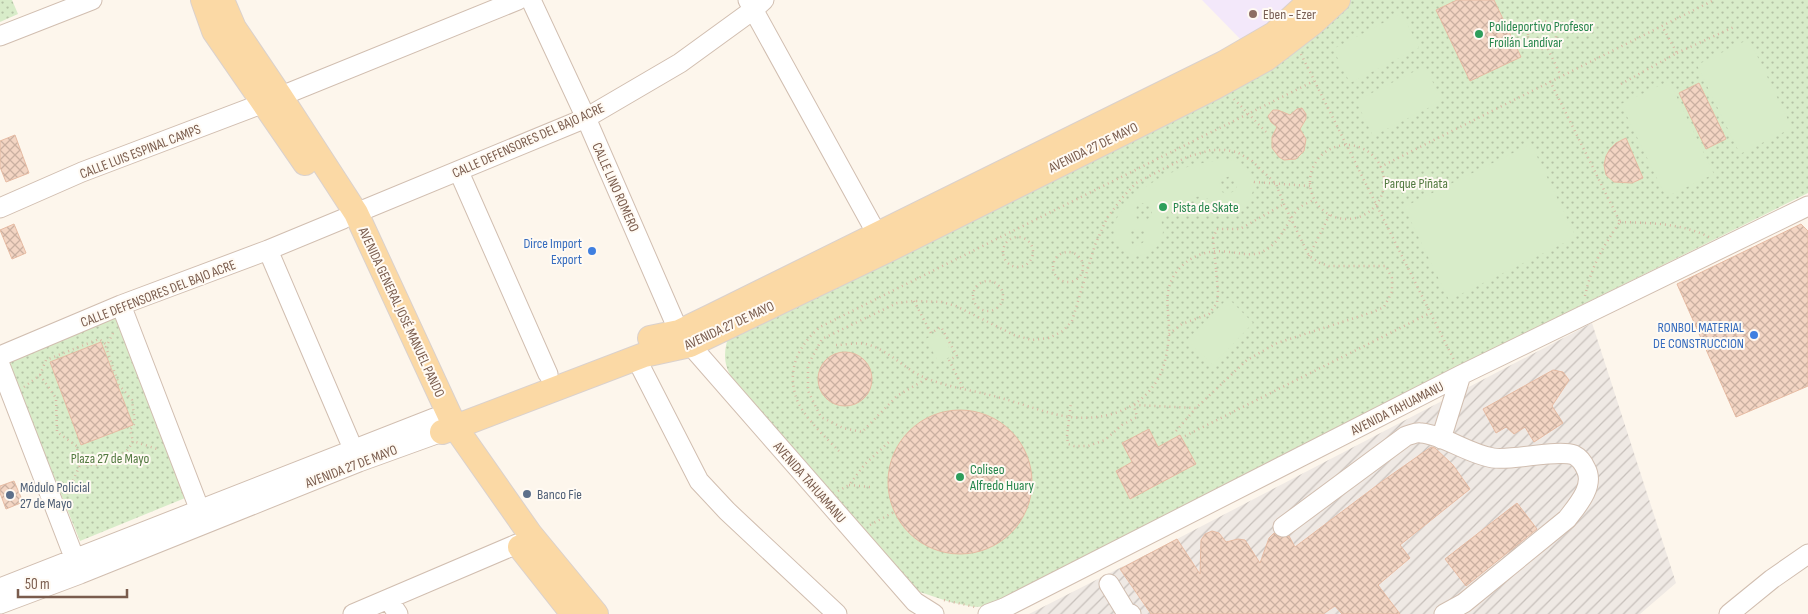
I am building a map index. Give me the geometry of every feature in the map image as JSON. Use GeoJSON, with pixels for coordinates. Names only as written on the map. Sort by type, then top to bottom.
{"type":"FeatureCollection","features":[{"type":"Feature","properties":{"kind":"main road","name":"AVENIDA GENERAL JOSÉ MANUEL PANDO"},"geometry":{"type":"LineString","coordinates":[[218,0],[272,99],[350,216],[445,422],[517,544],[573,614]]}},
{"type":"Feature","properties":{"kind":"main road","name":"AVENIDA 27 DE MAYO"},"geometry":{"type":"LineString","coordinates":[[882,243],[1224,63],[1274,34],[1311,0]]}},
{"type":"Feature","properties":{"kind":"main road","name":"AVENIDA 27 DE MAYO"},"geometry":{"type":"LineString","coordinates":[[445,422],[636,358],[685,338],[882,243],[1215,87],[1266,59],[1293,40],[1338,0]]}},
{"type":"Feature","properties":{"kind":"main road","name":"AVENIDA 27 DE MAYO"},"geometry":{"type":"LineString","coordinates":[[445,422],[548,374],[636,342],[685,338]]}},
{"type":"Feature","properties":{"kind":"main road","name":"AVENIDA GENERAL JOSÉ MANUEL PANDO"},"geometry":{"type":"LineString","coordinates":[[445,422],[530,534],[596,614]]}},
{"type":"Feature","properties":{"kind":"street"},"geometry":{"type":"LineString","coordinates":[[0,36],[92,0]]}},
{"type":"Feature","properties":{"kind":"street","name":"CALLE LUIS ESPINAL CAMPS"},"geometry":{"type":"LineString","coordinates":[[1,204],[272,99],[518,0]]}},
{"type":"Feature","properties":{"kind":"street","name":"CALLE LINO ROMERO"},"geometry":{"type":"LineString","coordinates":[[532,0],[685,338]]}},
{"type":"Feature","properties":{"kind":"street"},"geometry":{"type":"LineString","coordinates":[[755,3],[882,243]]}},
{"type":"Feature","properties":{"kind":"street","name":"CALLE DEFENSORES DEL BAJO ACRE"},"geometry":{"type":"LineString","coordinates":[[0,356],[124,312],[586,118],[680,63],[755,3]]}},
{"type":"Feature","properties":{"kind":"street"},"geometry":{"type":"LineString","coordinates":[[459,172],[548,374]]}},
{"type":"Feature","properties":{"kind":"street","name":"AVENIDA TAHUAMANU"},"geometry":{"type":"LineString","coordinates":[[994,611],[1461,375],[1808,206]]}},
{"type":"Feature","properties":{"kind":"street"},"geometry":{"type":"LineString","coordinates":[[268,250],[356,455]]}},
{"type":"Feature","properties":{"kind":"street"},"geometry":{"type":"LineString","coordinates":[[124,312],[202,517]]}},
{"type":"Feature","properties":{"kind":"street","name":"AVENIDA TAHUAMANU"},"geometry":{"type":"LineString","coordinates":[[685,338],[915,602],[939,607]]}},
{"type":"Feature","properties":{"kind":"street"},"geometry":{"type":"LineString","coordinates":[[636,358],[699,480],[727,511],[837,614]]}},
{"type":"Feature","properties":{"kind":"street"},"geometry":{"type":"LineString","coordinates":[[0,365],[77,567]]}},
{"type":"Feature","properties":{"kind":"street"},"geometry":{"type":"LineString","coordinates":[[1441,439],[1461,375]]}},
{"type":"Feature","properties":{"kind":"street","name":"AVENIDA 27 DE MAYO"},"geometry":{"type":"LineString","coordinates":[[0,604],[77,567],[356,455],[445,422]]}},
{"type":"Feature","properties":{"kind":"street"},"geometry":{"type":"LineString","coordinates":[[1284,527],[1406,436],[1419,432],[1441,439],[1467,451],[1495,458],[1573,455],[1583,461],[1589,474],[1587,486],[1579,503],[1566,519],[1464,603],[1444,614]]}},
{"type":"Feature","properties":{"kind":"street"},"geometry":{"type":"LineString","coordinates":[[353,614],[393,607],[517,544]]}},
{"type":"Feature","properties":{"kind":"street"},"geometry":{"type":"LineString","coordinates":[[1729,614],[1772,579],[1808,554]]}},
{"type":"Feature","properties":{"kind":"street","name":"AVENIDA 27 DE MAYO"},"geometry":{"type":"LineString","coordinates":[[0,588],[77,567]]}},
{"type":"Feature","properties":{"kind":"street"},"geometry":{"type":"LineString","coordinates":[[1109,584],[1126,612],[1131,614]]}},
{"type":"Feature","properties":{"kind":"path"},"geometry":{"type":"LineString","coordinates":[[1380,167],[1714,0]]}},
{"type":"Feature","properties":{"kind":"path"},"geometry":{"type":"LineString","coordinates":[[1538,21],[1551,24],[1556,32],[1555,42],[1548,49],[1534,48],[1528,40],[1530,26],[1538,21]]}},
{"type":"Feature","properties":{"kind":"path"},"geometry":{"type":"LineString","coordinates":[[1662,26],[1677,53]]}},
{"type":"Feature","properties":{"kind":"path"},"geometry":{"type":"LineString","coordinates":[[1621,84],[1677,53],[1734,27]]}},
{"type":"Feature","properties":{"kind":"path"},"geometry":{"type":"LineString","coordinates":[[1293,40],[1461,375]]}},
{"type":"Feature","properties":{"kind":"path"},"geometry":{"type":"LineString","coordinates":[[1548,49],[1561,76]]}},
{"type":"Feature","properties":{"kind":"path"},"geometry":{"type":"LineString","coordinates":[[839,451],[814,424],[797,400],[794,382],[795,358],[807,338],[820,327],[1314,81]]}},
{"type":"Feature","properties":{"kind":"path"},"geometry":{"type":"LineString","coordinates":[[1550,81],[1620,222]]}},
{"type":"Feature","properties":{"kind":"path"},"geometry":{"type":"LineString","coordinates":[[1230,95],[1268,134]]}},
{"type":"Feature","properties":{"kind":"path"},"geometry":{"type":"LineString","coordinates":[[1346,145],[1364,149],[1372,155],[1380,167],[1384,181],[1382,192],[1371,210],[1362,216],[1340,218],[1324,210],[1314,199],[1310,186],[1314,166],[1319,158],[1336,146],[1346,145]]}},
{"type":"Feature","properties":{"kind":"path"},"geometry":{"type":"LineString","coordinates":[[926,379],[897,396],[862,432],[843,428],[822,418],[808,391],[808,365],[822,339],[896,303],[914,301],[942,302],[956,306],[1014,336],[1032,340],[1049,338],[1063,331],[1072,321],[1095,245],[1107,218],[1136,183],[1187,157],[1211,150],[1237,152],[1252,161],[1276,184],[1310,256],[1328,266],[1386,266],[1392,278],[1392,292],[1384,307],[1277,343],[1246,360],[1196,408],[1176,431]]}},
{"type":"Feature","properties":{"kind":"path"},"geometry":{"type":"LineString","coordinates":[[1254,182],[1310,186]]}},
{"type":"Feature","properties":{"kind":"path"},"geometry":{"type":"LineString","coordinates":[[836,345],[865,344],[887,353],[926,379],[1069,417],[1095,418],[1116,413],[1134,405],[1159,378],[1166,357],[1169,334],[1167,297],[1169,284],[1178,270],[1189,259],[1204,253],[1227,251],[1245,254],[1258,253],[1267,249],[1277,242],[1299,208],[1314,199]]}},
{"type":"Feature","properties":{"kind":"path"},"geometry":{"type":"LineString","coordinates":[[1169,334],[1182,324],[1208,314],[1217,303],[1218,292],[1213,238],[1216,229],[1240,229],[1284,204]]}},
{"type":"Feature","properties":{"kind":"path"},"geometry":{"type":"LineString","coordinates":[[1310,256],[1330,214]]}},
{"type":"Feature","properties":{"kind":"path"},"geometry":{"type":"LineString","coordinates":[[1620,222],[1664,224],[1702,234],[1726,246]]}},
{"type":"Feature","properties":{"kind":"path"},"geometry":{"type":"LineString","coordinates":[[1581,317],[1590,275],[1599,254],[1620,222]]}},
{"type":"Feature","properties":{"kind":"path"},"geometry":{"type":"LineString","coordinates":[[1006,234],[1009,240]]}},
{"type":"Feature","properties":{"kind":"path"},"geometry":{"type":"LineString","coordinates":[[1023,238],[1030,244],[1033,253],[1032,258],[1025,265],[1015,266],[1006,261],[1004,248],[1009,240],[1023,238]]}},
{"type":"Feature","properties":{"kind":"path"},"geometry":{"type":"LineString","coordinates":[[1064,252],[1073,253],[1082,263],[1082,273],[1074,280],[1065,281],[1056,276],[1054,262],[1064,252]]}},
{"type":"Feature","properties":{"kind":"path"},"geometry":{"type":"LineString","coordinates":[[1082,273],[1086,276]]}},
{"type":"Feature","properties":{"kind":"path"},"geometry":{"type":"LineString","coordinates":[[984,282],[993,282],[1000,288],[1003,298],[994,310],[984,311],[976,306],[974,292],[984,282]]}},
{"type":"Feature","properties":{"kind":"path"},"geometry":{"type":"LineString","coordinates":[[914,301],[931,333],[941,327],[957,356],[948,360],[963,388]]}},
{"type":"Feature","properties":{"kind":"path"},"geometry":{"type":"LineString","coordinates":[[981,319],[984,311]]}},
{"type":"Feature","properties":{"kind":"path"},"geometry":{"type":"LineString","coordinates":[[40,375],[56,398],[57,432],[78,448],[77,460],[90,466],[116,458],[129,450],[133,441],[130,430],[135,423],[132,400],[119,385],[106,347],[124,312]]}},
{"type":"Feature","properties":{"kind":"path"},"geometry":{"type":"LineString","coordinates":[[1185,436],[1430,312]]}},
{"type":"Feature","properties":{"kind":"path"},"geometry":{"type":"LineString","coordinates":[[12,398],[40,375],[46,360],[99,339],[107,345]]}},
{"type":"Feature","properties":{"kind":"path"},"geometry":{"type":"LineString","coordinates":[[1071,403],[1067,436],[1068,444],[1074,446],[1088,446],[1105,440],[1122,425],[1137,417],[1134,405]]}},
{"type":"Feature","properties":{"kind":"path"},"geometry":{"type":"LineString","coordinates":[[1134,405],[1196,408]]}},
{"type":"Feature","properties":{"kind":"path"},"geometry":{"type":"LineString","coordinates":[[133,441],[180,458]]}},
{"type":"Feature","properties":{"kind":"path"},"geometry":{"type":"LineString","coordinates":[[832,494],[849,485],[865,464],[890,442]]}},
{"type":"Feature","properties":{"kind":"path"},"geometry":{"type":"LineString","coordinates":[[58,516],[81,463]]}},
{"type":"Feature","properties":{"kind":"path"},"geometry":{"type":"LineString","coordinates":[[849,485],[870,487]]}},
{"type":"Feature","properties":{"kind":"path"},"geometry":{"type":"LineString","coordinates":[[870,525],[894,512]]}},
{"type":"Feature","properties":{"kind":"path"},"geometry":{"type":"LineString","coordinates":[[939,607],[974,607],[994,611]]}},
{"type":"Feature","properties":{"kind":"shaded area","name":"Eben - Ezer"},"geometry":{"type":"Polygon","coordinates":[[[1202,0],[1305,0],[1246,45],[1202,0]]]}},
{"type":"Feature","properties":{"kind":"shaded area"},"geometry":{"type":"Polygon","coordinates":[[[1592,323],[1676,583],[1640,614],[1029,614],[1177,539],[1592,323]]]}},
{"type":"Feature","properties":{"kind":"green space"},"geometry":{"type":"Polygon","coordinates":[[[0,0],[12,0],[18,14],[0,22],[0,0]]]}},
{"type":"Feature","properties":{"kind":"green space","name":"Parque Piñata"},"geometry":{"type":"Polygon","coordinates":[[[1345,0],[1808,0],[1808,193],[1455,368],[990,606],[974,607],[950,602],[914,590],[830,495],[732,378],[725,361],[726,344],[730,331],[1345,0]]]}},
{"type":"Feature","properties":{"kind":"green space"},"geometry":{"type":"Polygon","coordinates":[[[1402,13],[1419,48],[1350,83],[1333,49],[1402,13]]]}},
{"type":"Feature","properties":{"kind":"green space"},"geometry":{"type":"Polygon","coordinates":[[[1749,39],[1792,128],[1740,154],[1697,65],[1749,39]]]}},
{"type":"Feature","properties":{"kind":"green space"},"geometry":{"type":"Polygon","coordinates":[[[1425,66],[1442,101],[1373,136],[1356,101],[1425,66]]]}},
{"type":"Feature","properties":{"kind":"green space"},"geometry":{"type":"Polygon","coordinates":[[[1669,81],[1714,174],[1666,197],[1621,104],[1669,81]]]}},
{"type":"Feature","properties":{"kind":"green space"},"geometry":{"type":"Polygon","coordinates":[[[1531,144],[1576,237],[1449,300],[1404,207],[1531,144]]]}},
{"type":"Feature","properties":{"kind":"green space","name":"Pista de Skate"},"geometry":{"type":"Polygon","coordinates":[[[1231,160],[1246,167],[1251,173],[1254,185],[1250,198],[1239,207],[1226,209],[1207,198],[1196,197],[1164,213],[1161,218],[1162,238],[1153,251],[1138,256],[1124,251],[1116,240],[1114,225],[1126,205],[1136,194],[1162,177],[1206,162],[1231,160]],[[1230,176],[1222,179],[1219,184],[1222,192],[1227,194],[1235,191],[1237,186],[1236,180],[1230,176]],[[1143,203],[1137,206],[1134,214],[1139,221],[1145,221],[1152,216],[1152,209],[1149,205],[1143,203]],[[1135,229],[1130,232],[1129,238],[1133,245],[1138,246],[1145,241],[1146,235],[1143,230],[1135,229]]]}},
{"type":"Feature","properties":{"kind":"green space"},"geometry":{"type":"Polygon","coordinates":[[[1228,298],[1253,323],[1213,365],[1187,340],[1228,298]]]}},
{"type":"Feature","properties":{"kind":"green space","name":"Plaza 27 de Mayo"},"geometry":{"type":"Polygon","coordinates":[[[115,317],[190,496],[80,541],[7,361],[115,317]]]}},
{"type":"Feature","properties":{"kind":"green space"},"geometry":{"type":"Polygon","coordinates":[[[940,331],[953,355],[939,363],[926,339],[940,331]]]}},
{"type":"Feature","properties":{"kind":"building","name":"Polideportivo Profesor Froilán Landívar"},"geometry":{"type":"Polygon","coordinates":[[[1457,0],[1494,0],[1521,57],[1470,81],[1436,10],[1457,0]]]}},
{"type":"Feature","properties":{"kind":"building"},"geometry":{"type":"Polygon","coordinates":[[[1699,83],[1726,139],[1706,149],[1679,93],[1699,83]]]}},
{"type":"Feature","properties":{"kind":"building"},"geometry":{"type":"Polygon","coordinates":[[[1302,108],[1306,114],[1306,119],[1300,129],[1306,139],[1304,151],[1296,159],[1284,160],[1272,148],[1272,137],[1277,127],[1268,116],[1273,110],[1290,115],[1297,109],[1302,108]]]}},
{"type":"Feature","properties":{"kind":"building"},"geometry":{"type":"Polygon","coordinates":[[[15,135],[29,173],[6,182],[0,167],[0,141],[15,135]]]}},
{"type":"Feature","properties":{"kind":"building"},"geometry":{"type":"Polygon","coordinates":[[[1626,138],[1643,178],[1632,183],[1614,182],[1606,175],[1604,165],[1606,156],[1616,143],[1626,138]]]}},
{"type":"Feature","properties":{"kind":"building"},"geometry":{"type":"Polygon","coordinates":[[[14,224],[26,253],[12,259],[0,230],[14,224]]]}},
{"type":"Feature","properties":{"kind":"building","name":"RONBOL MATERIAL DE CONSTRUCCION"},"geometry":{"type":"Polygon","coordinates":[[[1801,224],[1808,231],[1808,386],[1736,417],[1677,284],[1801,224]]]}},
{"type":"Feature","properties":{"kind":"building"},"geometry":{"type":"Polygon","coordinates":[[[101,342],[133,425],[81,445],[50,362],[101,342]]]}},
{"type":"Feature","properties":{"kind":"building"},"geometry":{"type":"Polygon","coordinates":[[[840,352],[850,352],[860,356],[868,364],[872,379],[868,394],[860,402],[850,406],[840,406],[830,402],[822,394],[818,384],[818,374],[822,364],[830,356],[840,352]]]}},
{"type":"Feature","properties":{"kind":"building"},"geometry":{"type":"Polygon","coordinates":[[[1553,370],[1563,372],[1569,380],[1552,406],[1563,423],[1534,442],[1525,427],[1514,434],[1506,427],[1496,433],[1483,409],[1553,370]]]}},
{"type":"Feature","properties":{"kind":"building","name":"Coliseo Alfredo Huary"},"geometry":{"type":"Polygon","coordinates":[[[960,410],[988,415],[1011,431],[1027,454],[1032,482],[1027,510],[1011,533],[988,549],[960,554],[932,549],[909,533],[893,510],[888,482],[893,454],[909,431],[932,415],[960,410]]]}},
{"type":"Feature","properties":{"kind":"building"},"geometry":{"type":"Polygon","coordinates":[[[1149,429],[1158,447],[1180,435],[1196,464],[1130,499],[1116,471],[1132,462],[1122,443],[1149,429]]]}},
{"type":"Feature","properties":{"kind":"building"},"geometry":{"type":"Polygon","coordinates":[[[1431,447],[1435,448],[1453,465],[1470,489],[1400,545],[1410,558],[1378,585],[1400,614],[1342,614],[1335,606],[1323,614],[1151,614],[1120,569],[1177,539],[1200,574],[1201,540],[1205,534],[1212,531],[1219,533],[1226,542],[1238,539],[1245,540],[1260,563],[1269,538],[1274,533],[1279,537],[1289,536],[1295,547],[1431,447]]]}},
{"type":"Feature","properties":{"kind":"building","name":"Módulo Policial 27 de Mayo"},"geometry":{"type":"Polygon","coordinates":[[[14,481],[23,502],[6,509],[0,493],[0,486],[14,481]]]}},
{"type":"Feature","properties":{"kind":"building"},"geometry":{"type":"Polygon","coordinates":[[[1517,503],[1537,529],[1466,586],[1445,559],[1517,503]]]}},
{"type":"Feature","properties":{"kind":"place","name":"Eben - Ezer"},"geometry":{"type":"Point","coordinates":[1253,14]}},
{"type":"Feature","properties":{"kind":"place","name":"Polideportivo Profesor Froilán Landívar"},"geometry":{"type":"Point","coordinates":[1479,34]}},
{"type":"Feature","properties":{"kind":"place","name":"Pista de Skate"},"geometry":{"type":"Point","coordinates":[1163,207]}},
{"type":"Feature","properties":{"kind":"place","name":"Dirce Import Export"},"geometry":{"type":"Point","coordinates":[592,251]}},
{"type":"Feature","properties":{"kind":"place","name":"RONBOL MATERIAL DE CONSTRUCCION"},"geometry":{"type":"Point","coordinates":[1754,335]}},
{"type":"Feature","properties":{"kind":"place","name":"Coliseo Alfredo Huary"},"geometry":{"type":"Point","coordinates":[960,477]}},
{"type":"Feature","properties":{"kind":"place","name":"Banco Fie"},"geometry":{"type":"Point","coordinates":[527,494]}},
{"type":"Feature","properties":{"kind":"place","name":"Módulo Policial 27 de Mayo"},"geometry":{"type":"Point","coordinates":[10,495]}}]}
